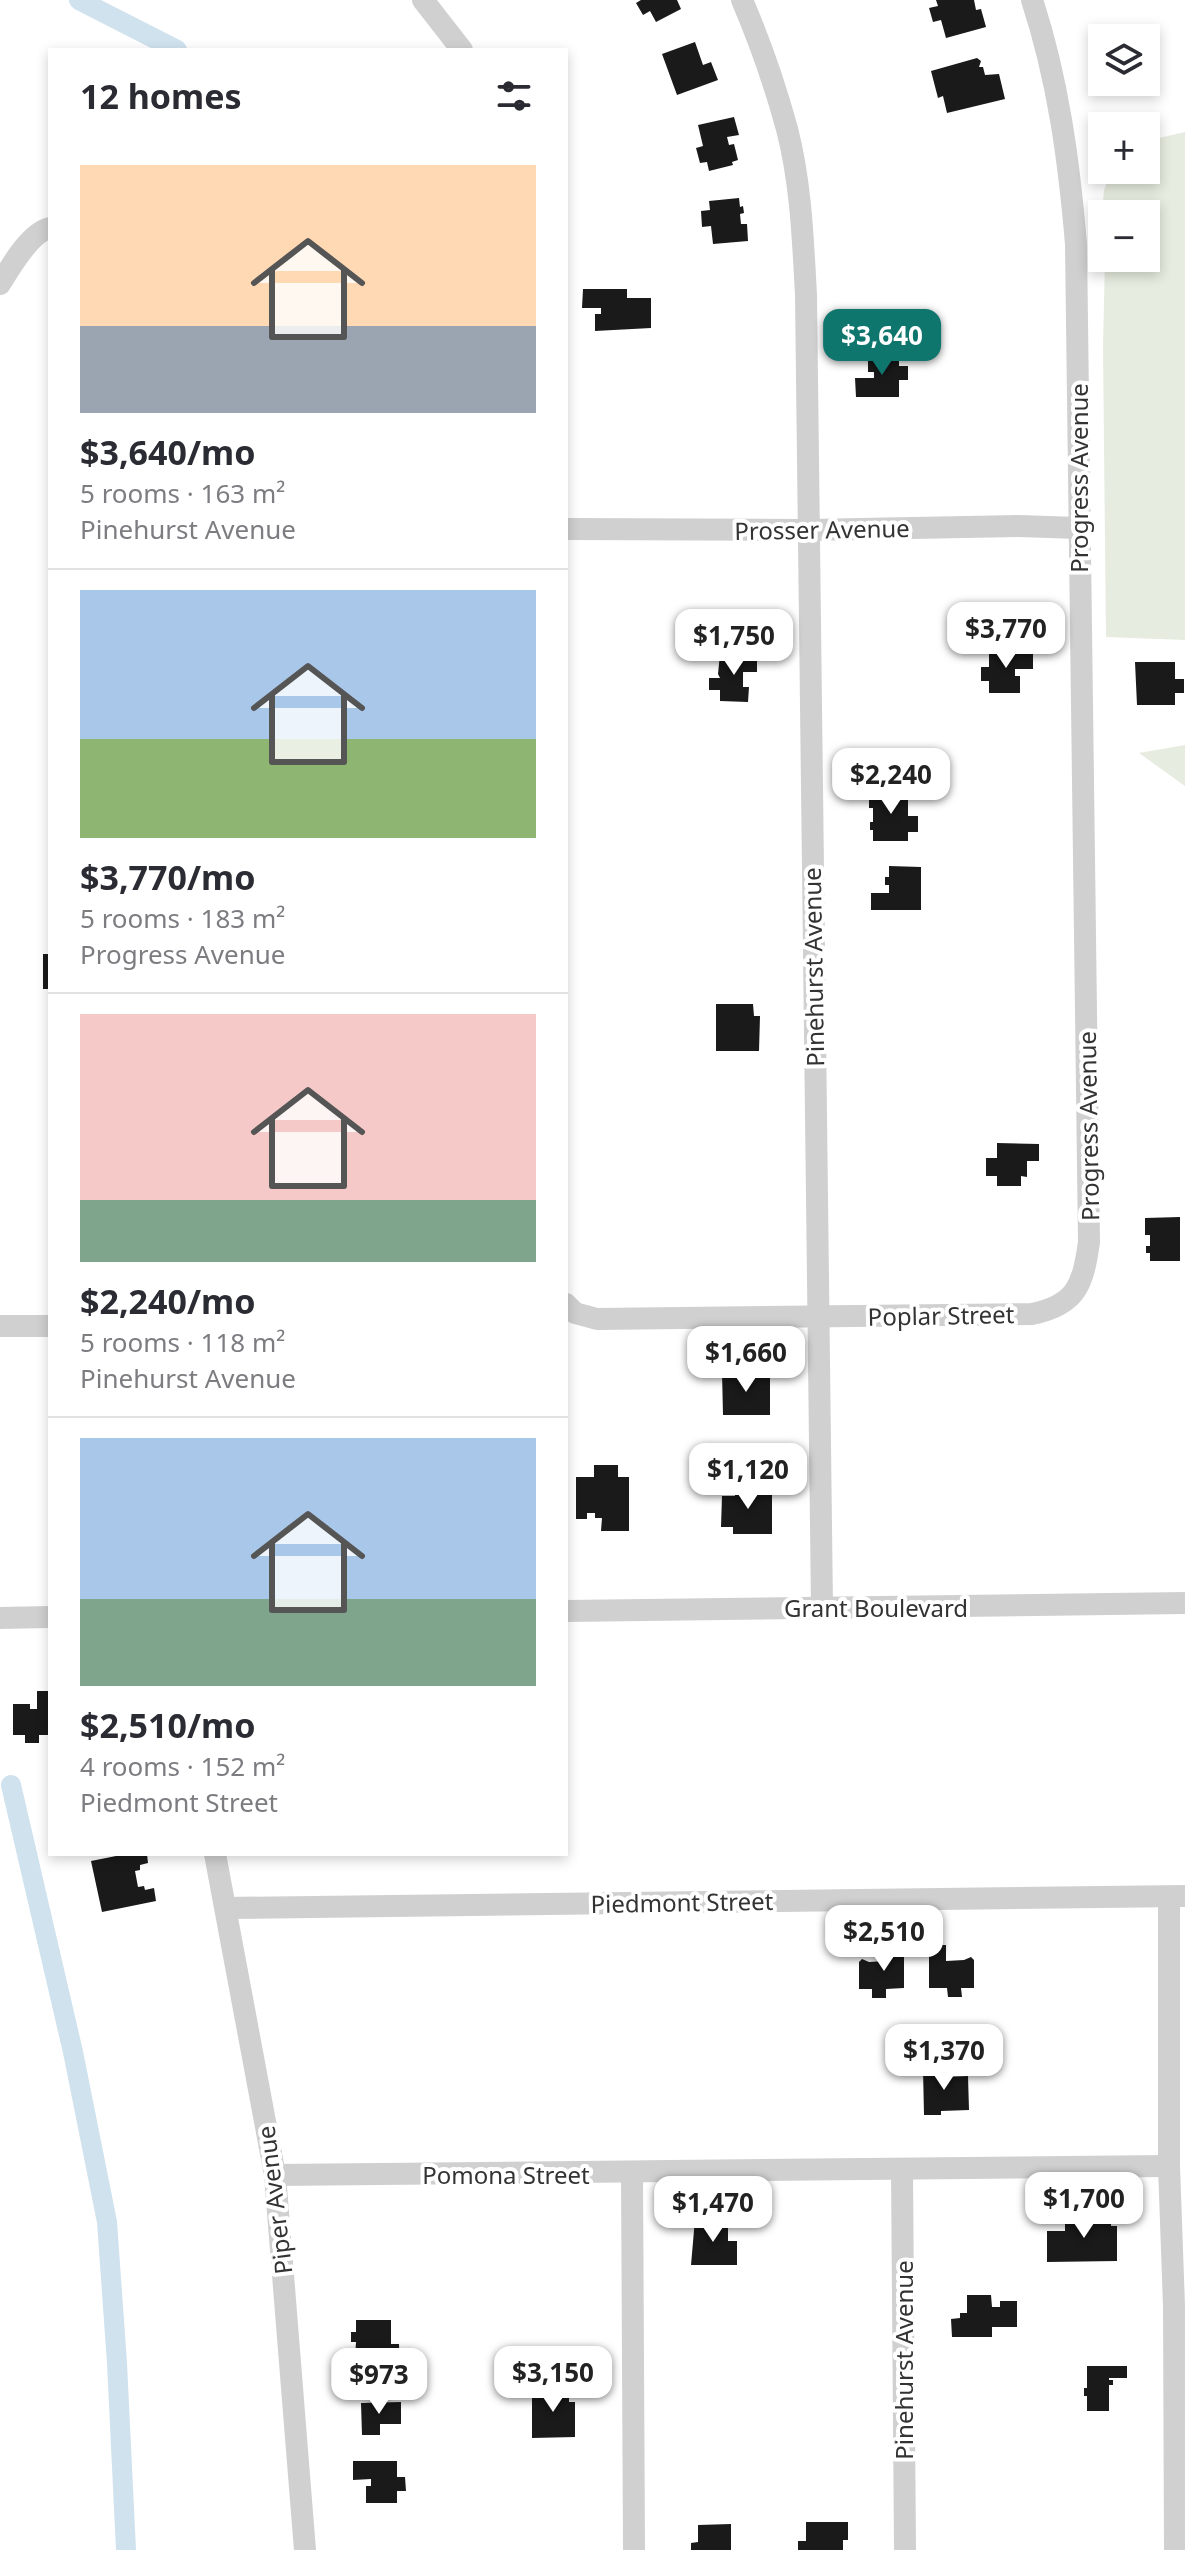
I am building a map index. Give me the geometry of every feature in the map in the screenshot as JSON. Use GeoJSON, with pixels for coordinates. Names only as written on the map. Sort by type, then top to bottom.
{"type":"FeatureCollection","features":[{"type":"Feature","properties":{"kind":"street"},"geometry":{"type":"LineString","coordinates":[[423,0],[460,48]]}},
{"type":"Feature","properties":{"kind":"street","name":"Pinehurst Avenue"},"geometry":{"type":"LineString","coordinates":[[742,0],[769,70],[787,130],[802,224],[806,295],[822,1607]]}},
{"type":"Feature","properties":{"kind":"street","name":"Progress Avenue"},"geometry":{"type":"LineString","coordinates":[[1032,0],[1049,55],[1072,193],[1078,342],[1089,1242],[1085,1273],[1075,1294]]}},
{"type":"Feature","properties":{"kind":"street"},"geometry":{"type":"LineString","coordinates":[[0,284],[18,256],[42,229],[48,228]]}},
{"type":"Feature","properties":{"kind":"street","name":"Prosser Avenue"},"geometry":{"type":"LineString","coordinates":[[568,529],[1078,528]]}},
{"type":"Feature","properties":{"kind":"street","name":"Poplar Street"},"geometry":{"type":"LineString","coordinates":[[568,1306],[575,1313],[597,1319],[1032,1314],[1054,1309],[1075,1294]]}},
{"type":"Feature","properties":{"kind":"street"},"geometry":{"type":"LineString","coordinates":[[0,1326],[48,1326]]}},
{"type":"Feature","properties":{"kind":"street","name":"Grant Boulevard"},"geometry":{"type":"LineString","coordinates":[[568,1611],[1185,1603]]}},
{"type":"Feature","properties":{"kind":"street"},"geometry":{"type":"LineString","coordinates":[[0,1618],[48,1617]]}},
{"type":"Feature","properties":{"kind":"street","name":"Piper Avenue"},"geometry":{"type":"LineString","coordinates":[[215,1856],[275,2175],[305,2550]]}},
{"type":"Feature","properties":{"kind":"street"},"geometry":{"type":"LineString","coordinates":[[1175,2550],[1174,2306],[1169,2166],[1177,1897]]}},
{"type":"Feature","properties":{"kind":"street","name":"Piedmont Street"},"geometry":{"type":"LineString","coordinates":[[226,1908],[1177,1897]]}},
{"type":"Feature","properties":{"kind":"street","name":"Pomona Street"},"geometry":{"type":"LineString","coordinates":[[275,2175],[1169,2166]]}},
{"type":"Feature","properties":{"kind":"street","name":"Pinehurst Avenue"},"geometry":{"type":"LineString","coordinates":[[902,2170],[905,2550]]}},
{"type":"Feature","properties":{"kind":"street"},"geometry":{"type":"LineString","coordinates":[[632,2173],[634,2550]]}},
{"type":"Feature","properties":{"kind":"shaded area"},"geometry":{"type":"Polygon","coordinates":[[[1185,132],[1185,640],[1106,637],[1105,272],[1160,272],[1160,200],[1103,200],[1104,190],[1106,184],[1160,184],[1160,138],[1185,132]]]}},
{"type":"Feature","properties":{"kind":"shaded area"},"geometry":{"type":"Polygon","coordinates":[[[1185,745],[1185,786],[1139,753],[1185,745]]]}},
{"type":"Feature","properties":{"kind":"building"},"geometry":{"type":"Polygon","coordinates":[[[641,0],[677,0],[681,9],[656,22],[650,11],[643,15],[636,3],[641,0]]]}},
{"type":"Feature","properties":{"kind":"building"},"geometry":{"type":"Polygon","coordinates":[[[936,0],[974,0],[976,10],[981,9],[986,27],[946,38],[941,20],[933,22],[929,8],[938,6],[936,0]]]}},
{"type":"Feature","properties":{"kind":"building"},"geometry":{"type":"Polygon","coordinates":[[[695,42],[703,65],[711,62],[718,80],[677,95],[662,54],[695,42]]]}},
{"type":"Feature","properties":{"kind":"building"},"geometry":{"type":"Polygon","coordinates":[[[977,58],[985,75],[999,74],[1005,99],[947,113],[943,96],[938,98],[931,71],[977,58]]]}},
{"type":"Feature","properties":{"kind":"building"},"geometry":{"type":"Polygon","coordinates":[[[734,117],[739,135],[727,137],[729,145],[734,144],[738,160],[732,162],[733,165],[709,171],[707,162],[700,163],[696,148],[703,146],[698,125],[734,117]]]}},
{"type":"Feature","properties":{"kind":"building"},"geometry":{"type":"Polygon","coordinates":[[[739,198],[744,213],[740,214],[741,224],[747,224],[748,241],[713,244],[711,226],[702,227],[701,211],[710,210],[709,201],[739,198]]]}},
{"type":"Feature","properties":{"kind":"building"},"geometry":{"type":"Polygon","coordinates":[[[583,289],[627,289],[627,298],[651,298],[651,328],[595,331],[595,314],[601,314],[601,308],[582,308],[583,289]]]}},
{"type":"Feature","properties":{"kind":"building"},"geometry":{"type":"Polygon","coordinates":[[[868,355],[899,355],[899,366],[908,366],[908,380],[899,380],[899,397],[856,397],[855,378],[874,378],[874,372],[868,372],[868,355]]]}},
{"type":"Feature","properties":{"kind":"building"},"geometry":{"type":"Polygon","coordinates":[[[989,651],[1033,651],[1033,669],[1015,669],[1015,676],[1020,676],[1020,693],[989,693],[989,681],[981,681],[981,667],[989,667],[989,651]]]}},
{"type":"Feature","properties":{"kind":"building"},"geometry":{"type":"Polygon","coordinates":[[[720,654],[757,654],[757,672],[743,672],[743,687],[749,687],[748,702],[720,701],[720,690],[709,690],[709,678],[720,678],[720,654]]]}},
{"type":"Feature","properties":{"kind":"building"},"geometry":{"type":"Polygon","coordinates":[[[1135,662],[1175,662],[1175,679],[1184,679],[1184,693],[1175,693],[1175,705],[1137,705],[1135,662]]]}},
{"type":"Feature","properties":{"kind":"building"},"geometry":{"type":"Polygon","coordinates":[[[869,790],[908,790],[908,816],[918,816],[918,832],[908,832],[908,841],[873,841],[870,822],[873,822],[873,808],[869,808],[869,790]]]}},
{"type":"Feature","properties":{"kind":"building"},"geometry":{"type":"Polygon","coordinates":[[[889,866],[921,867],[921,910],[871,910],[871,893],[889,893],[885,877],[889,877],[889,866]]]}},
{"type":"Feature","properties":{"kind":"building"},"geometry":{"type":"Polygon","coordinates":[[[43,954],[48,954],[48,989],[43,989],[43,954]]]}},
{"type":"Feature","properties":{"kind":"building"},"geometry":{"type":"Polygon","coordinates":[[[716,1004],[753,1004],[754,1016],[760,1016],[759,1051],[716,1051],[716,1004]]]}},
{"type":"Feature","properties":{"kind":"building"},"geometry":{"type":"Polygon","coordinates":[[[997,1143],[1039,1144],[1039,1161],[1027,1161],[1027,1177],[1021,1176],[1021,1186],[997,1186],[997,1176],[986,1176],[986,1158],[997,1158],[997,1143]]]}},
{"type":"Feature","properties":{"kind":"building"},"geometry":{"type":"Polygon","coordinates":[[[1180,1217],[1180,1261],[1150,1261],[1150,1253],[1146,1253],[1150,1235],[1145,1235],[1145,1218],[1180,1217]]]}},
{"type":"Feature","properties":{"kind":"building"},"geometry":{"type":"Polygon","coordinates":[[[758,1371],[758,1377],[770,1377],[770,1415],[723,1415],[722,1372],[758,1371]]]}},
{"type":"Feature","properties":{"kind":"building"},"geometry":{"type":"Polygon","coordinates":[[[594,1465],[618,1465],[618,1477],[629,1477],[629,1531],[601,1531],[602,1518],[595,1518],[595,1513],[587,1513],[587,1519],[576,1519],[576,1477],[594,1477],[594,1465]]]}},
{"type":"Feature","properties":{"kind":"building"},"geometry":{"type":"Polygon","coordinates":[[[735,1487],[772,1488],[772,1534],[733,1534],[733,1527],[721,1527],[722,1496],[735,1496],[735,1487]]]}},
{"type":"Feature","properties":{"kind":"building"},"geometry":{"type":"Polygon","coordinates":[[[37,1691],[48,1691],[48,1735],[39,1735],[39,1743],[25,1743],[25,1735],[13,1735],[13,1704],[30,1704],[30,1709],[37,1709],[37,1691]]]}},
{"type":"Feature","properties":{"kind":"building"},"geometry":{"type":"Polygon","coordinates":[[[116,1856],[147,1856],[148,1863],[140,1865],[140,1870],[135,1871],[138,1887],[144,1886],[145,1890],[154,1888],[156,1901],[102,1912],[91,1861],[116,1856]]]}},
{"type":"Feature","properties":{"kind":"building"},"geometry":{"type":"Polygon","coordinates":[[[886,1945],[904,1945],[904,1988],[886,1989],[886,1998],[872,1998],[872,1989],[859,1989],[859,1962],[862,1959],[869,1962],[886,1961],[886,1945]]]}},
{"type":"Feature","properties":{"kind":"building"},"geometry":{"type":"Polygon","coordinates":[[[929,1945],[946,1945],[946,1961],[971,1957],[974,1960],[974,1988],[961,1988],[962,1997],[948,1997],[947,1988],[929,1988],[929,1945]]]}},
{"type":"Feature","properties":{"kind":"building"},"geometry":{"type":"Polygon","coordinates":[[[946,2068],[946,2077],[968,2076],[969,2110],[924,2115],[923,2069],[946,2068]]]}},
{"type":"Feature","properties":{"kind":"building"},"geometry":{"type":"Polygon","coordinates":[[[1065,2214],[1111,2214],[1111,2226],[1117,2226],[1117,2261],[1047,2262],[1047,2231],[1065,2231],[1065,2214]]]}},
{"type":"Feature","properties":{"kind":"building"},"geometry":{"type":"Polygon","coordinates":[[[695,2219],[728,2219],[728,2241],[737,2241],[737,2265],[691,2265],[695,2219]]]}},
{"type":"Feature","properties":{"kind":"building"},"geometry":{"type":"Polygon","coordinates":[[[967,2295],[991,2295],[992,2307],[1000,2307],[1000,2301],[1017,2301],[1017,2327],[992,2327],[992,2337],[952,2337],[951,2319],[960,2318],[960,2313],[967,2313],[967,2295]]]}},
{"type":"Feature","properties":{"kind":"building"},"geometry":{"type":"Polygon","coordinates":[[[356,2320],[391,2320],[391,2344],[399,2344],[400,2372],[354,2372],[356,2342],[351,2342],[351,2332],[356,2332],[356,2320]]]}},
{"type":"Feature","properties":{"kind":"building"},"geometry":{"type":"Polygon","coordinates":[[[1087,2366],[1127,2366],[1127,2378],[1109,2378],[1113,2380],[1113,2385],[1109,2385],[1109,2411],[1087,2411],[1084,2388],[1087,2388],[1087,2366]]]}},
{"type":"Feature","properties":{"kind":"building"},"geometry":{"type":"Polygon","coordinates":[[[532,2390],[569,2390],[569,2402],[575,2402],[575,2437],[532,2438],[532,2390]]]}},
{"type":"Feature","properties":{"kind":"building"},"geometry":{"type":"Polygon","coordinates":[[[401,2402],[401,2424],[380,2424],[380,2435],[362,2435],[361,2403],[401,2402]]]}},
{"type":"Feature","properties":{"kind":"building"},"geometry":{"type":"Polygon","coordinates":[[[353,2461],[397,2461],[397,2477],[405,2477],[406,2491],[397,2491],[397,2503],[366,2503],[366,2486],[371,2486],[371,2479],[353,2480],[353,2461]]]}},
{"type":"Feature","properties":{"kind":"building"},"geometry":{"type":"Polygon","coordinates":[[[806,2522],[848,2522],[848,2540],[843,2540],[843,2550],[798,2550],[798,2541],[806,2541],[806,2522]]]}},
{"type":"Feature","properties":{"kind":"building"},"geometry":{"type":"Polygon","coordinates":[[[731,2524],[731,2550],[691,2550],[691,2543],[698,2542],[698,2525],[731,2524]]]}},
{"type":"Feature","properties":{"kind":"waterway"},"geometry":{"type":"LineString","coordinates":[[79,0],[173,48]]}},
{"type":"Feature","properties":{"kind":"waterway"},"geometry":{"type":"LineString","coordinates":[[11,1785],[73,2052],[107,2222],[126,2550]]}}]}
